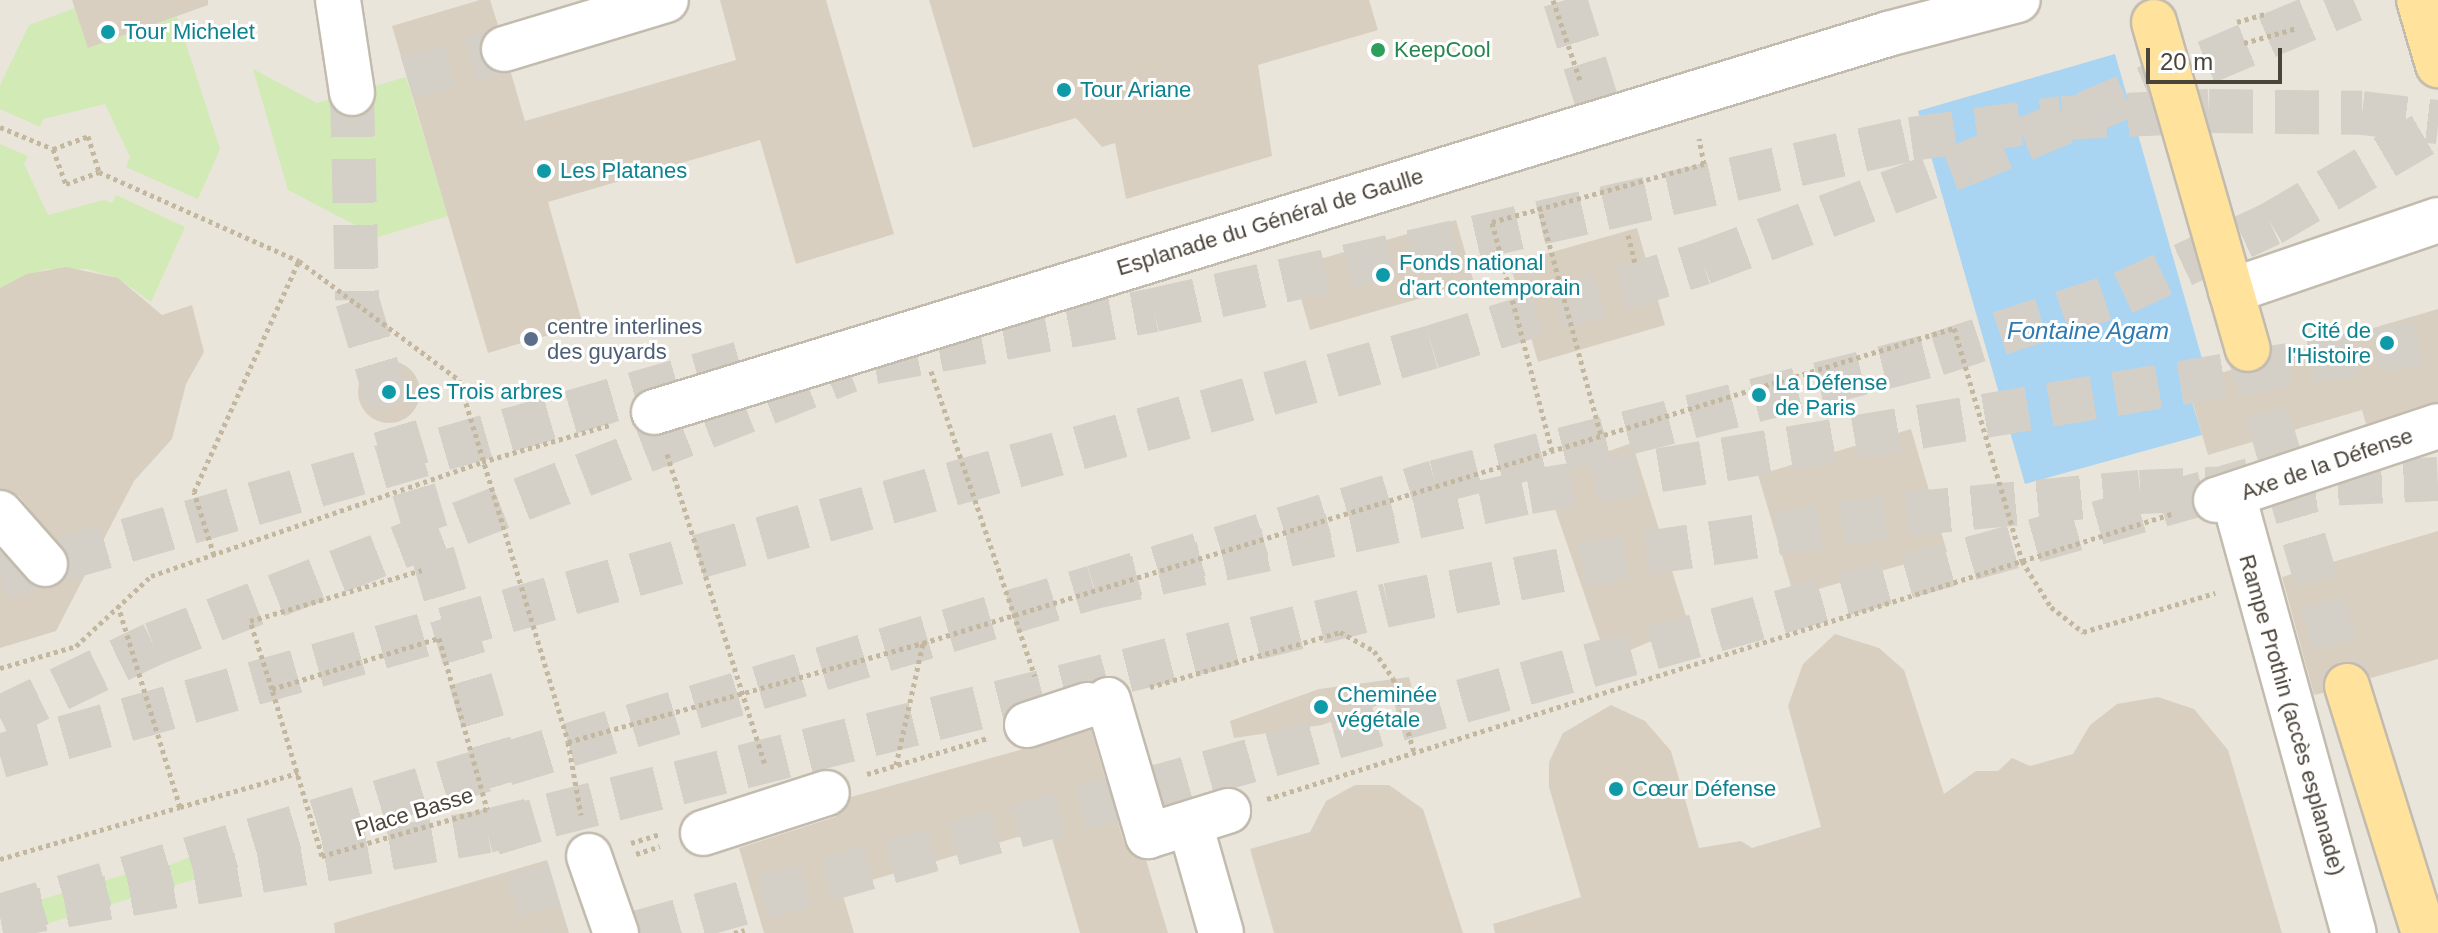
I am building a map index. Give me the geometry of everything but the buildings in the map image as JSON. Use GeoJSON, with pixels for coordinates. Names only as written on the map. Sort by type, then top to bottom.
{"type":"FeatureCollection","features":[{"type":"Feature","properties":{"kind":"main road"},"geometry":{"type":"LineString","coordinates":[[2419,0],[2438,65]]}},
{"type":"Feature","properties":{"kind":"main road"},"geometry":{"type":"LineString","coordinates":[[2154,22],[2248,349]]}},
{"type":"Feature","properties":{"kind":"main road"},"geometry":{"type":"LineString","coordinates":[[2347,686],[2424,933]]}},
{"type":"Feature","properties":{"kind":"street"},"geometry":{"type":"LineString","coordinates":[[338,0],[352,93]]}},
{"type":"Feature","properties":{"kind":"street"},"geometry":{"type":"LineString","coordinates":[[504,49],[666,0]]}},
{"type":"Feature","properties":{"kind":"street","name":"Esplanade du Général de Gaulle"},"geometry":{"type":"LineString","coordinates":[[654,412],[1888,34],[2018,0]]}},
{"type":"Feature","properties":{"kind":"street"},"geometry":{"type":"LineString","coordinates":[[2231,291],[2438,220]]}},
{"type":"Feature","properties":{"kind":"street","name":"Axe de la Défense"},"geometry":{"type":"LineString","coordinates":[[2224,498],[2438,426]]}},
{"type":"Feature","properties":{"kind":"street","name":"Rampe Prothin (accès esplanade)"},"geometry":{"type":"LineString","coordinates":[[2224,498],[2354,933]]}},
{"type":"Feature","properties":{"kind":"street"},"geometry":{"type":"LineString","coordinates":[[0,513],[45,564]]}},
{"type":"Feature","properties":{"kind":"street"},"geometry":{"type":"LineString","coordinates":[[1047,714],[1148,836],[1223,813],[1221,933]]}},
{"type":"Feature","properties":{"kind":"street"},"geometry":{"type":"LineString","coordinates":[[689,831],[839,786]]}},
{"type":"Feature","properties":{"kind":"street"},"geometry":{"type":"LineString","coordinates":[[2400,854],[2438,897]]}},
{"type":"Feature","properties":{"kind":"street"},"geometry":{"type":"LineString","coordinates":[[590,861],[616,933]]}},
{"type":"Feature","properties":{"kind":"path"},"geometry":{"type":"LineString","coordinates":[[1553,0],[1595,123]]}},
{"type":"Feature","properties":{"kind":"path"},"geometry":{"type":"LineString","coordinates":[[2237,22],[2268,13]]}},
{"type":"Feature","properties":{"kind":"path"},"geometry":{"type":"LineString","coordinates":[[2244,43],[2297,28]]}},
{"type":"Feature","properties":{"kind":"path"},"geometry":{"type":"LineString","coordinates":[[0,127],[53,149],[88,136],[99,172]]}},
{"type":"Feature","properties":{"kind":"path"},"geometry":{"type":"LineString","coordinates":[[53,149],[66,184],[99,172],[299,261],[459,380],[568,742],[590,861]]}},
{"type":"Feature","properties":{"kind":"path"},"geometry":{"type":"LineString","coordinates":[[1552,451],[1492,222],[1539,206],[1704,164]]}},
{"type":"Feature","properties":{"kind":"path"},"geometry":{"type":"LineString","coordinates":[[1539,206],[1601,436]]}},
{"type":"Feature","properties":{"kind":"path"},"geometry":{"type":"LineString","coordinates":[[1628,235],[1635,263]]}},
{"type":"Feature","properties":{"kind":"path"},"geometry":{"type":"LineString","coordinates":[[214,555],[194,492],[299,261]]}},
{"type":"Feature","properties":{"kind":"path"},"geometry":{"type":"LineString","coordinates":[[568,742],[923,643],[1954,328],[2022,561],[2051,607],[2083,632],[2219,592],[2223,607]]}},
{"type":"Feature","properties":{"kind":"path"},"geometry":{"type":"LineString","coordinates":[[941,404],[1047,714]]}},
{"type":"Feature","properties":{"kind":"path"},"geometry":{"type":"LineString","coordinates":[[0,668],[76,646],[151,576],[482,462],[654,412],[766,768]]}},
{"type":"Feature","properties":{"kind":"path"},"geometry":{"type":"LineString","coordinates":[[1223,813],[2224,498]]}},
{"type":"Feature","properties":{"kind":"path","name":"Place Basse"},"geometry":{"type":"LineString","coordinates":[[272,689],[439,638],[487,809],[322,856],[250,621],[422,570]]}},
{"type":"Feature","properties":{"kind":"path"},"geometry":{"type":"LineString","coordinates":[[118,605],[180,807]]}},
{"type":"Feature","properties":{"kind":"path"},"geometry":{"type":"LineString","coordinates":[[839,786],[1047,714],[1340,632],[1374,651],[1393,678],[1414,752]]}},
{"type":"Feature","properties":{"kind":"path"},"geometry":{"type":"LineString","coordinates":[[896,766],[923,643]]}},
{"type":"Feature","properties":{"kind":"path"},"geometry":{"type":"LineString","coordinates":[[0,859],[298,773]]}},
{"type":"Feature","properties":{"kind":"path"},"geometry":{"type":"LineString","coordinates":[[590,861],[689,831]]}},
{"type":"Feature","properties":{"kind":"path"},"geometry":{"type":"LineString","coordinates":[[590,861],[689,831]]}},
{"type":"Feature","properties":{"kind":"path"},"geometry":{"type":"LineString","coordinates":[[734,933],[745,930]]}},
{"type":"Feature","properties":{"kind":"shaded area"},"geometry":{"type":"Polygon","coordinates":[[[0,0],[2438,0],[2438,933],[0,933],[0,0]]]}},
{"type":"Feature","properties":{"kind":"green space"},"geometry":{"type":"Polygon","coordinates":[[[75,8],[89,47],[177,16],[220,149],[198,199],[126,167],[130,157],[105,104],[43,119],[40,127],[0,109],[0,85],[29,25],[75,8]]]}},
{"type":"Feature","properties":{"kind":"green space"},"geometry":{"type":"Polygon","coordinates":[[[253,69],[317,103],[406,77],[448,216],[378,237],[288,190],[253,69]]]}},
{"type":"Feature","properties":{"kind":"green space"},"geometry":{"type":"Polygon","coordinates":[[[0,144],[28,156],[24,164],[48,215],[104,200],[112,203],[116,195],[185,227],[151,302],[118,278],[87,269],[46,269],[0,288],[0,144]]]}},
{"type":"Feature","properties":{"kind":"green space"},"geometry":{"type":"Polygon","coordinates":[[[205,850],[212,874],[16,933],[9,909],[157,865],[159,870],[205,850]]]}},
{"type":"Feature","properties":{"kind":"water","name":"Fontaine Agam"},"geometry":{"type":"Polygon","coordinates":[[[2115,54],[2207,376],[2186,382],[2202,435],[2025,484],[1918,111],[2115,54]]]}},
{"type":"Feature","properties":{"kind":"tunnel"},"geometry":{"type":"LineString","coordinates":[[1565,0],[1601,115]]}},
{"type":"Feature","properties":{"kind":"tunnel"},"geometry":{"type":"LineString","coordinates":[[0,756],[1432,347],[1703,263],[1963,165],[2354,0]]}},
{"type":"Feature","properties":{"kind":"tunnel"},"geometry":{"type":"LineString","coordinates":[[407,78],[504,49]]}},
{"type":"Feature","properties":{"kind":"tunnel"},"geometry":{"type":"LineString","coordinates":[[352,93],[357,300],[546,933]]}},
{"type":"Feature","properties":{"kind":"tunnel"},"geometry":{"type":"LineString","coordinates":[[874,362],[1154,310],[1911,139],[2062,118],[2209,111],[2362,113],[2438,122]]}},
{"type":"Feature","properties":{"kind":"tunnel"},"geometry":{"type":"LineString","coordinates":[[1094,587],[1435,482],[1937,354],[2123,293],[2271,224],[2438,126]]}},
{"type":"Feature","properties":{"kind":"tunnel"},"geometry":{"type":"LineString","coordinates":[[0,916],[1094,587],[1529,492],[2438,340]]}},
{"type":"Feature","properties":{"kind":"tunnel"},"geometry":{"type":"LineString","coordinates":[[2248,349],[2347,686]]}},
{"type":"Feature","properties":{"kind":"tunnel"},"geometry":{"type":"LineString","coordinates":[[0,577],[755,359]]}},
{"type":"Feature","properties":{"kind":"tunnel"},"geometry":{"type":"LineString","coordinates":[[0,718],[153,644],[849,371]]}},
{"type":"Feature","properties":{"kind":"tunnel"},"geometry":{"type":"LineString","coordinates":[[0,917],[487,831],[1388,605],[1646,553],[1906,514],[2140,492],[2438,479]]}},
{"type":"Feature","properties":{"kind":"tunnel"},"geometry":{"type":"LineString","coordinates":[[636,933],[2251,480]]}},
{"type":"Feature","properties":{"kind":"place","name":"Tour Michelet"},"geometry":{"type":"Point","coordinates":[108,32]}},
{"type":"Feature","properties":{"kind":"place","name":"KeepCool"},"geometry":{"type":"Point","coordinates":[1378,50]}},
{"type":"Feature","properties":{"kind":"place","name":"Tour Ariane"},"geometry":{"type":"Point","coordinates":[1064,90]}},
{"type":"Feature","properties":{"kind":"place","name":"Les Platanes"},"geometry":{"type":"Point","coordinates":[544,171]}},
{"type":"Feature","properties":{"kind":"place","name":"Fonds national d'art contemporain"},"geometry":{"type":"Point","coordinates":[1383,275]}},
{"type":"Feature","properties":{"kind":"place","name":"centre interlines des guyards"},"geometry":{"type":"Point","coordinates":[531,339]}},
{"type":"Feature","properties":{"kind":"place","name":"Cité de l'Histoire"},"geometry":{"type":"Point","coordinates":[2387,343]}},
{"type":"Feature","properties":{"kind":"place","name":"Les Trois arbres"},"geometry":{"type":"Point","coordinates":[389,392]}},
{"type":"Feature","properties":{"kind":"place","name":"La Défense de Paris"},"geometry":{"type":"Point","coordinates":[1759,395]}},
{"type":"Feature","properties":{"kind":"place","name":"Cheminée végétale"},"geometry":{"type":"Point","coordinates":[1321,707]}},
{"type":"Feature","properties":{"kind":"place","name":"Cœur Défense"},"geometry":{"type":"Point","coordinates":[1616,789]}}]}
